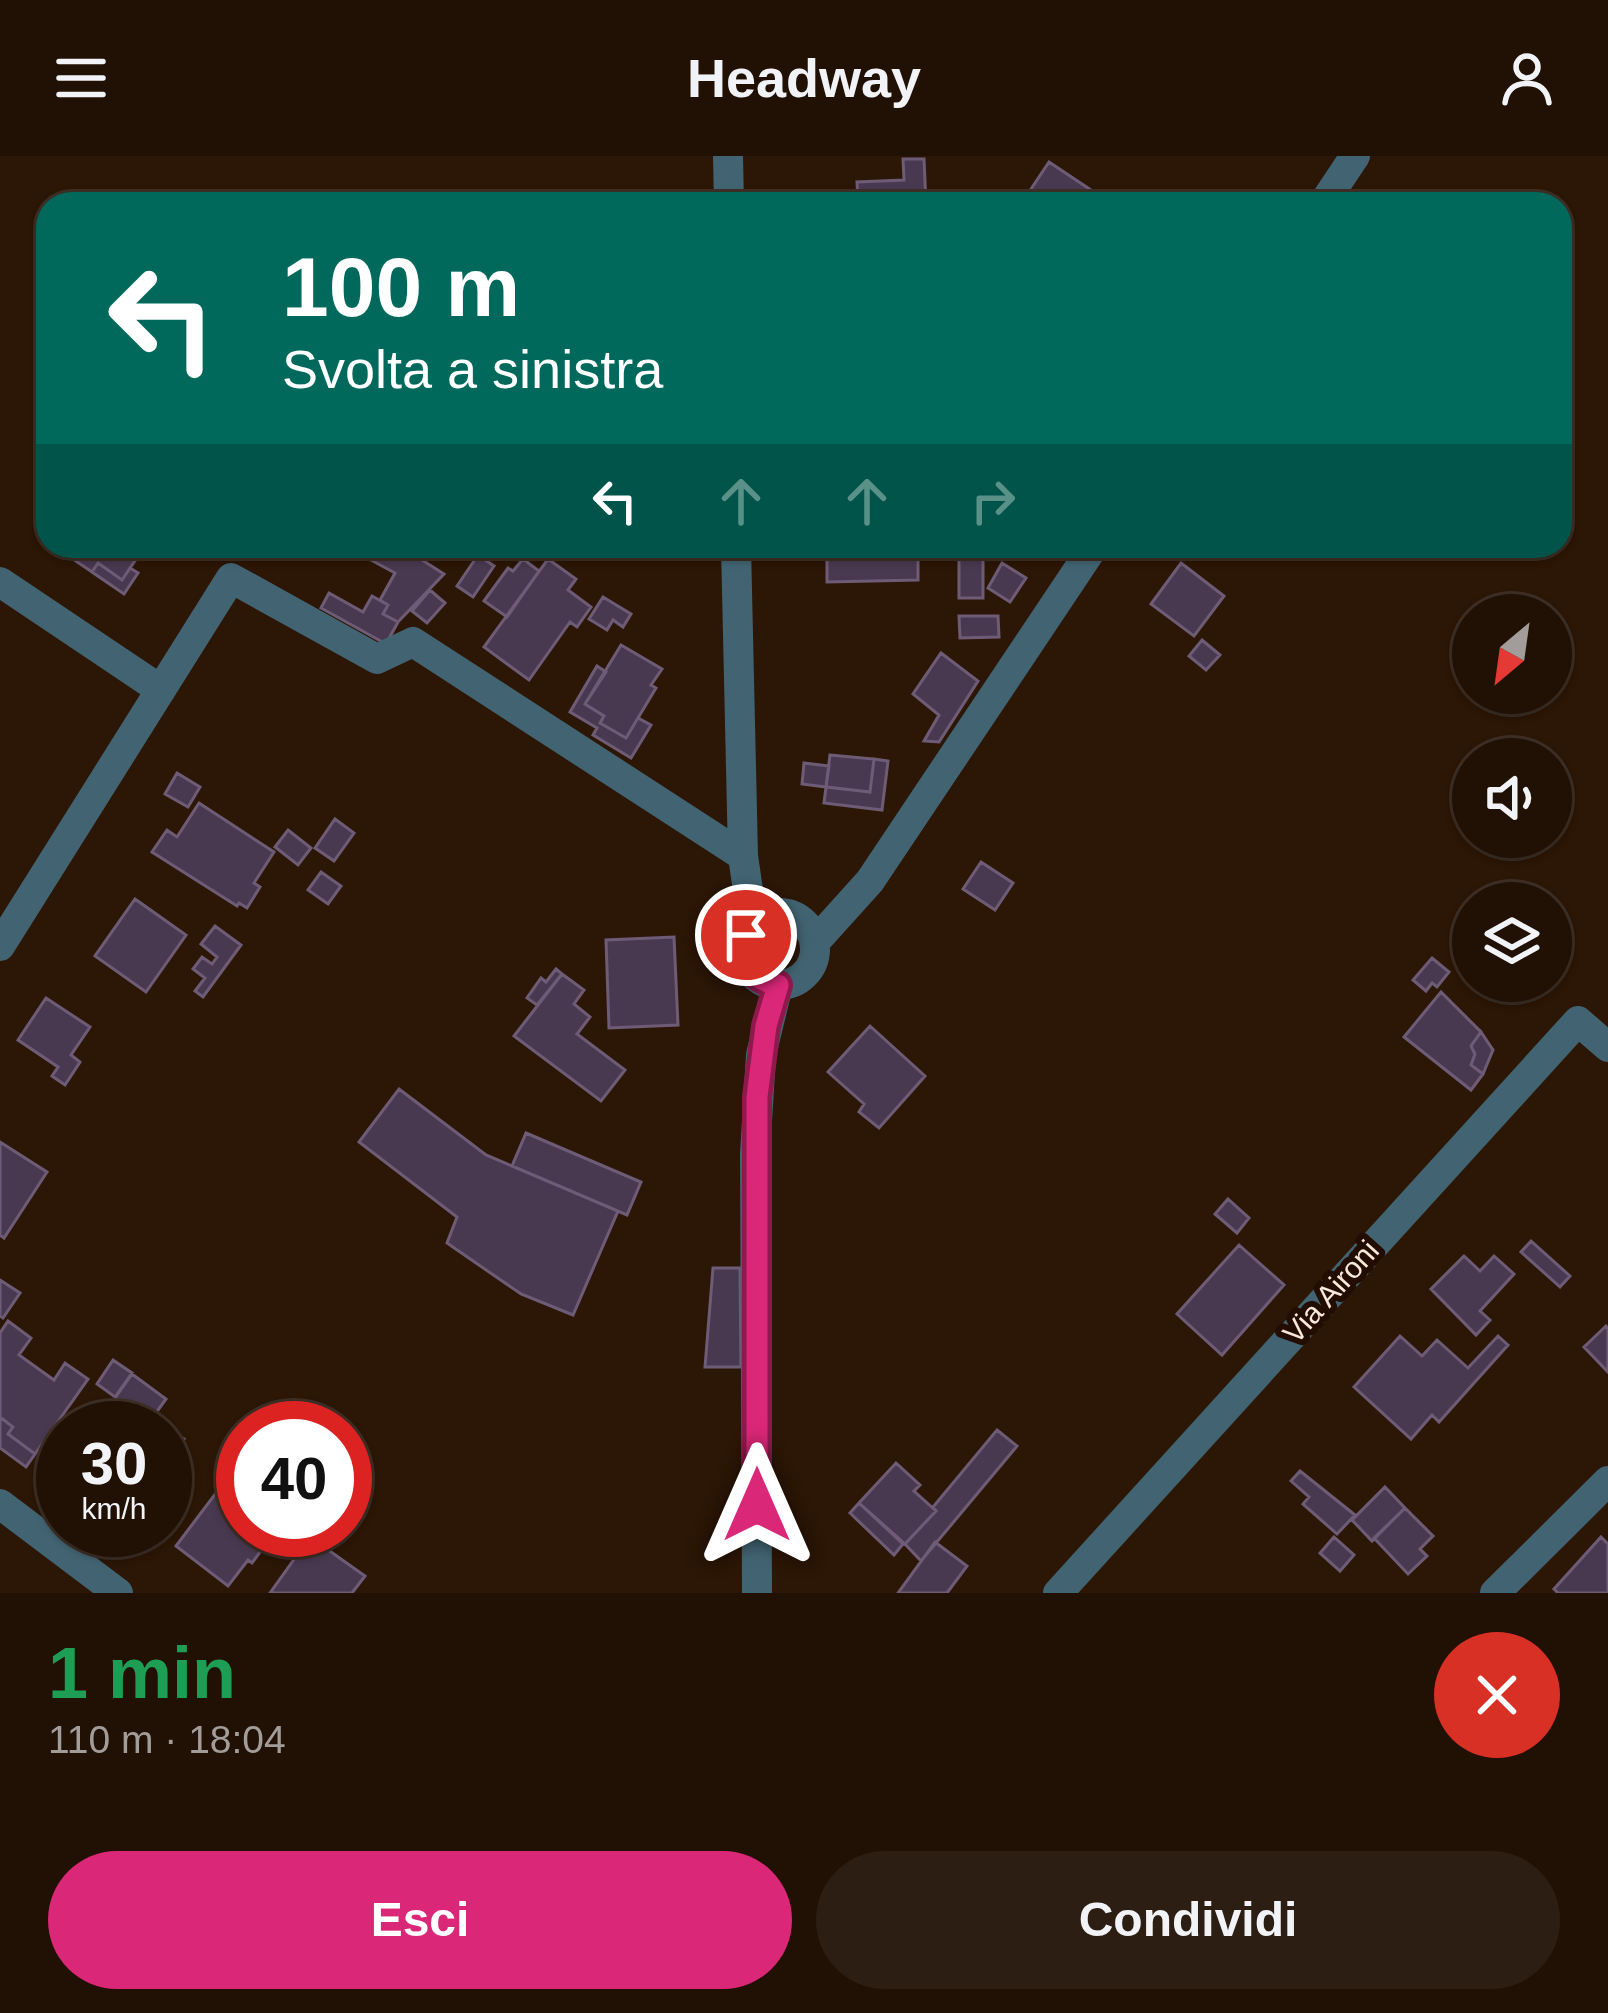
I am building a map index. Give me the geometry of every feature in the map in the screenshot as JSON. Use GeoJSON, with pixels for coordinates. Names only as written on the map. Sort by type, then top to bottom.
{"type":"FeatureCollection","features":[{"type":"Feature","properties":{"kind":"street"},"geometry":{"type":"LineString","coordinates":[[728,156],[729,192]]}},
{"type":"Feature","properties":{"kind":"street"},"geometry":{"type":"LineString","coordinates":[[1331,192],[1355,156]]}},
{"type":"Feature","properties":{"kind":"street"},"geometry":{"type":"LineString","coordinates":[[736,558],[743,856],[757,920]]}},
{"type":"Feature","properties":{"kind":"street"},"geometry":{"type":"LineString","coordinates":[[815,942],[870,881],[1086,558]]}},
{"type":"Feature","properties":{"kind":"street"},"geometry":{"type":"LineString","coordinates":[[0,946],[231,578],[376,659],[413,642],[743,856]]}},
{"type":"Feature","properties":{"kind":"street"},"geometry":{"type":"LineString","coordinates":[[0,581],[161,690]]}},
{"type":"Feature","properties":{"kind":"street"},"geometry":{"type":"LineString","coordinates":[[780,912],[802,921],[815,942],[807,973],[788,984],[759,979],[743,955],[746,935],[757,920],[780,912]]}},
{"type":"Feature","properties":{"kind":"street"},"geometry":{"type":"LineString","coordinates":[[757,1593],[756,1135],[761,1055],[778,985]]}},
{"type":"Feature","properties":{"kind":"street","name":"Via Aironi"},"geometry":{"type":"LineString","coordinates":[[1058,1593],[1578,1021],[1608,1047]]}},
{"type":"Feature","properties":{"kind":"street"},"geometry":{"type":"LineString","coordinates":[[1495,1593],[1608,1481]]}},
{"type":"Feature","properties":{"kind":"street"},"geometry":{"type":"LineString","coordinates":[[0,1504],[118,1593]]}},
{"type":"Feature","properties":{"kind":"building"},"geometry":{"type":"Polygon","coordinates":[[[903,159],[924,159],[925,192],[857,192],[857,182],[904,180],[903,159]]]}},
{"type":"Feature","properties":{"kind":"building"},"geometry":{"type":"Polygon","coordinates":[[[1049,162],[1094,192],[1029,192],[1049,162]]]}},
{"type":"Feature","properties":{"kind":"building"},"geometry":{"type":"Polygon","coordinates":[[[71,558],[137,558],[122,580],[98,563],[92,572],[71,558]]]}},
{"type":"Feature","properties":{"kind":"building"},"geometry":{"type":"Polygon","coordinates":[[[419,558],[444,574],[398,622],[383,614],[388,605],[380,600],[395,573],[369,559],[419,558]]]}},
{"type":"Feature","properties":{"kind":"building"},"geometry":{"type":"Polygon","coordinates":[[[476,558],[494,566],[473,597],[457,586],[476,558]]]}},
{"type":"Feature","properties":{"kind":"building"},"geometry":{"type":"Polygon","coordinates":[[[827,558],[918,558],[918,580],[827,582],[827,558]]]}},
{"type":"Feature","properties":{"kind":"building"},"geometry":{"type":"Polygon","coordinates":[[[959,558],[983,558],[983,598],[959,598],[959,558]]]}},
{"type":"Feature","properties":{"kind":"building"},"geometry":{"type":"Polygon","coordinates":[[[523,559],[539,571],[507,617],[484,601],[508,568],[513,571],[523,559]]]}},
{"type":"Feature","properties":{"kind":"building"},"geometry":{"type":"Polygon","coordinates":[[[548,559],[576,579],[568,590],[591,607],[577,627],[570,622],[529,680],[484,647],[548,559]]]}},
{"type":"Feature","properties":{"kind":"building"},"geometry":{"type":"Polygon","coordinates":[[[98,563],[122,580],[130,568],[138,573],[124,594],[92,572],[98,563]]]}},
{"type":"Feature","properties":{"kind":"building"},"geometry":{"type":"Polygon","coordinates":[[[1002,563],[1026,578],[1010,602],[988,588],[1002,563]]]}},
{"type":"Feature","properties":{"kind":"building"},"geometry":{"type":"Polygon","coordinates":[[[1181,563],[1224,596],[1194,636],[1151,604],[1181,563]]]}},
{"type":"Feature","properties":{"kind":"building"},"geometry":{"type":"Polygon","coordinates":[[[430,590],[445,603],[427,623],[412,611],[430,590]]]}},
{"type":"Feature","properties":{"kind":"building"},"geometry":{"type":"Polygon","coordinates":[[[329,593],[363,612],[372,596],[388,605],[383,614],[398,622],[386,644],[321,608],[329,593]]]}},
{"type":"Feature","properties":{"kind":"building"},"geometry":{"type":"Polygon","coordinates":[[[603,597],[631,614],[623,627],[613,620],[607,630],[589,619],[603,597]]]}},
{"type":"Feature","properties":{"kind":"building"},"geometry":{"type":"Polygon","coordinates":[[[959,616],[998,616],[999,637],[960,638],[959,616]]]}},
{"type":"Feature","properties":{"kind":"building"},"geometry":{"type":"Polygon","coordinates":[[[1202,640],[1220,655],[1206,670],[1189,656],[1202,640]]]}},
{"type":"Feature","properties":{"kind":"building"},"geometry":{"type":"Polygon","coordinates":[[[621,645],[662,669],[626,738],[600,723],[604,716],[585,704],[621,645]]]}},
{"type":"Feature","properties":{"kind":"building"},"geometry":{"type":"Polygon","coordinates":[[[941,653],[978,681],[939,742],[924,741],[939,715],[913,694],[941,653]]]}},
{"type":"Feature","properties":{"kind":"building"},"geometry":{"type":"Polygon","coordinates":[[[597,666],[606,672],[585,704],[604,716],[600,723],[626,738],[638,718],[651,725],[631,758],[593,735],[597,728],[570,712],[597,666]]]}},
{"type":"Feature","properties":{"kind":"building"},"geometry":{"type":"Polygon","coordinates":[[[830,755],[874,759],[870,792],[826,787],[830,755]]]}},
{"type":"Feature","properties":{"kind":"building"},"geometry":{"type":"Polygon","coordinates":[[[874,759],[888,761],[882,810],[824,803],[826,787],[870,792],[874,759]]]}},
{"type":"Feature","properties":{"kind":"building"},"geometry":{"type":"Polygon","coordinates":[[[804,763],[829,766],[826,787],[802,784],[804,763]]]}},
{"type":"Feature","properties":{"kind":"building"},"geometry":{"type":"Polygon","coordinates":[[[177,773],[200,787],[188,807],[165,794],[177,773]]]}},
{"type":"Feature","properties":{"kind":"building"},"geometry":{"type":"Polygon","coordinates":[[[199,803],[274,852],[254,883],[260,887],[247,908],[152,852],[167,830],[177,837],[199,803]]]}},
{"type":"Feature","properties":{"kind":"building"},"geometry":{"type":"Polygon","coordinates":[[[335,819],[354,833],[334,861],[315,848],[335,819]]]}},
{"type":"Feature","properties":{"kind":"building"},"geometry":{"type":"Polygon","coordinates":[[[288,830],[311,848],[298,865],[275,847],[288,830]]]}},
{"type":"Feature","properties":{"kind":"building"},"geometry":{"type":"Polygon","coordinates":[[[981,862],[1013,883],[995,910],[963,889],[981,862]]]}},
{"type":"Feature","properties":{"kind":"building"},"geometry":{"type":"Polygon","coordinates":[[[321,872],[341,886],[328,904],[308,890],[321,872]]]}},
{"type":"Feature","properties":{"kind":"building"},"geometry":{"type":"Polygon","coordinates":[[[135,899],[186,935],[146,992],[95,956],[135,899]]]}},
{"type":"Feature","properties":{"kind":"building"},"geometry":{"type":"Polygon","coordinates":[[[215,926],[241,945],[203,997],[195,991],[205,978],[193,969],[202,957],[212,964],[217,957],[201,944],[215,926]]]}},
{"type":"Feature","properties":{"kind":"building"},"geometry":{"type":"Polygon","coordinates":[[[674,937],[678,1025],[609,1028],[606,940],[674,937]]]}},
{"type":"Feature","properties":{"kind":"building"},"geometry":{"type":"Polygon","coordinates":[[[1432,958],[1449,972],[1437,987],[1432,983],[1426,991],[1413,980],[1432,958]]]}},
{"type":"Feature","properties":{"kind":"building"},"geometry":{"type":"Polygon","coordinates":[[[556,969],[562,974],[537,1005],[527,998],[541,978],[546,982],[556,969]]]}},
{"type":"Feature","properties":{"kind":"building"},"geometry":{"type":"Polygon","coordinates":[[[562,974],[584,990],[574,1004],[590,1017],[577,1034],[625,1070],[601,1101],[514,1036],[562,974]]]}},
{"type":"Feature","properties":{"kind":"building"},"geometry":{"type":"Polygon","coordinates":[[[1441,992],[1481,1032],[1471,1046],[1475,1054],[1471,1065],[1483,1074],[1471,1090],[1404,1037],[1441,992]]]}},
{"type":"Feature","properties":{"kind":"building"},"geometry":{"type":"Polygon","coordinates":[[[46,998],[90,1027],[71,1055],[80,1062],[65,1085],[52,1076],[58,1067],[18,1040],[46,998]]]}},
{"type":"Feature","properties":{"kind":"building"},"geometry":{"type":"Polygon","coordinates":[[[870,1026],[925,1076],[879,1128],[859,1112],[864,1104],[828,1072],[870,1026]]]}},
{"type":"Feature","properties":{"kind":"building"},"geometry":{"type":"Polygon","coordinates":[[[1481,1032],[1493,1050],[1483,1074],[1471,1065],[1475,1054],[1471,1046],[1481,1032]]]}},
{"type":"Feature","properties":{"kind":"building"},"geometry":{"type":"Polygon","coordinates":[[[399,1089],[486,1155],[618,1211],[573,1315],[521,1294],[447,1243],[457,1217],[359,1142],[399,1089]]]}},
{"type":"Feature","properties":{"kind":"building"},"geometry":{"type":"Polygon","coordinates":[[[526,1133],[641,1182],[627,1215],[512,1166],[526,1133]]]}},
{"type":"Feature","properties":{"kind":"building"},"geometry":{"type":"Polygon","coordinates":[[[0,1142],[47,1172],[4,1238],[0,1235],[0,1142]]]}},
{"type":"Feature","properties":{"kind":"building"},"geometry":{"type":"Polygon","coordinates":[[[1228,1199],[1249,1218],[1237,1233],[1215,1214],[1228,1199]]]}},
{"type":"Feature","properties":{"kind":"building"},"geometry":{"type":"Polygon","coordinates":[[[1531,1241],[1570,1276],[1560,1287],[1521,1252],[1531,1241]]]}},
{"type":"Feature","properties":{"kind":"building"},"geometry":{"type":"Polygon","coordinates":[[[1239,1245],[1284,1285],[1222,1355],[1177,1314],[1239,1245]]]}},
{"type":"Feature","properties":{"kind":"building"},"geometry":{"type":"Polygon","coordinates":[[[1464,1256],[1480,1271],[1494,1256],[1514,1274],[1480,1311],[1490,1320],[1476,1335],[1431,1289],[1464,1256]]]}},
{"type":"Feature","properties":{"kind":"building"},"geometry":{"type":"Polygon","coordinates":[[[713,1268],[740,1268],[741,1367],[705,1367],[713,1268]]]}},
{"type":"Feature","properties":{"kind":"building"},"geometry":{"type":"Polygon","coordinates":[[[0,1280],[20,1293],[3,1318],[0,1316],[0,1280]]]}},
{"type":"Feature","properties":{"kind":"building"},"geometry":{"type":"Polygon","coordinates":[[[8,1321],[31,1338],[19,1355],[54,1380],[65,1363],[88,1379],[72,1401],[36,1401],[35,1454],[8,1434],[13,1427],[0,1417],[0,1333],[8,1321]]]}},
{"type":"Feature","properties":{"kind":"building"},"geometry":{"type":"Polygon","coordinates":[[[1608,1328],[1608,1372],[1584,1347],[1608,1328]]]}},
{"type":"Feature","properties":{"kind":"building"},"geometry":{"type":"Polygon","coordinates":[[[1400,1336],[1422,1356],[1437,1340],[1468,1368],[1498,1336],[1508,1345],[1439,1422],[1432,1415],[1411,1439],[1354,1387],[1400,1336]]]}},
{"type":"Feature","properties":{"kind":"building"},"geometry":{"type":"Polygon","coordinates":[[[113,1360],[132,1373],[115,1397],[97,1384],[113,1360]]]}},
{"type":"Feature","properties":{"kind":"building"},"geometry":{"type":"Polygon","coordinates":[[[132,1374],[166,1399],[119,1401],[115,1398],[132,1374]]]}},
{"type":"Feature","properties":{"kind":"building"},"geometry":{"type":"Polygon","coordinates":[[[0,1417],[13,1427],[8,1434],[35,1454],[26,1467],[0,1448],[0,1417]]]}},
{"type":"Feature","properties":{"kind":"building"},"geometry":{"type":"Polygon","coordinates":[[[997,1430],[1017,1446],[921,1561],[905,1544],[997,1430]]]}},
{"type":"Feature","properties":{"kind":"building"},"geometry":{"type":"Polygon","coordinates":[[[896,1463],[920,1485],[914,1491],[936,1511],[905,1544],[859,1503],[896,1463]]]}},
{"type":"Feature","properties":{"kind":"building"},"geometry":{"type":"Polygon","coordinates":[[[1300,1471],[1355,1515],[1337,1534],[1303,1504],[1309,1497],[1291,1481],[1300,1471]]]}},
{"type":"Feature","properties":{"kind":"building"},"geometry":{"type":"Polygon","coordinates":[[[1385,1487],[1405,1508],[1372,1541],[1352,1520],[1385,1487]]]}},
{"type":"Feature","properties":{"kind":"building"},"geometry":{"type":"Polygon","coordinates":[[[216,1493],[216,1557],[256,1557],[252,1563],[248,1560],[228,1586],[190,1557],[192,1525],[216,1493]]]}},
{"type":"Feature","properties":{"kind":"building"},"geometry":{"type":"Polygon","coordinates":[[[859,1503],[903,1544],[894,1555],[850,1513],[859,1503]]]}},
{"type":"Feature","properties":{"kind":"building"},"geometry":{"type":"Polygon","coordinates":[[[1405,1508],[1433,1536],[1420,1549],[1427,1556],[1408,1574],[1374,1538],[1405,1508]]]}},
{"type":"Feature","properties":{"kind":"building"},"geometry":{"type":"Polygon","coordinates":[[[1334,1537],[1354,1555],[1340,1571],[1320,1553],[1334,1537]]]}},
{"type":"Feature","properties":{"kind":"building"},"geometry":{"type":"Polygon","coordinates":[[[1601,1537],[1608,1544],[1608,1593],[1558,1593],[1554,1589],[1601,1537]]]}},
{"type":"Feature","properties":{"kind":"building"},"geometry":{"type":"Polygon","coordinates":[[[935,1542],[967,1566],[947,1593],[898,1593],[935,1542]]]}},
{"type":"Feature","properties":{"kind":"building"},"geometry":{"type":"Polygon","coordinates":[[[296,1557],[338,1557],[365,1576],[352,1593],[270,1593],[296,1557]]]}},
{"type":"Feature","properties":{"kind":"route"},"geometry":{"type":"LineString","coordinates":[[746,935],[746,964],[759,979],[778,985],[766,1026],[757,1097],[757,1505]]}}]}
